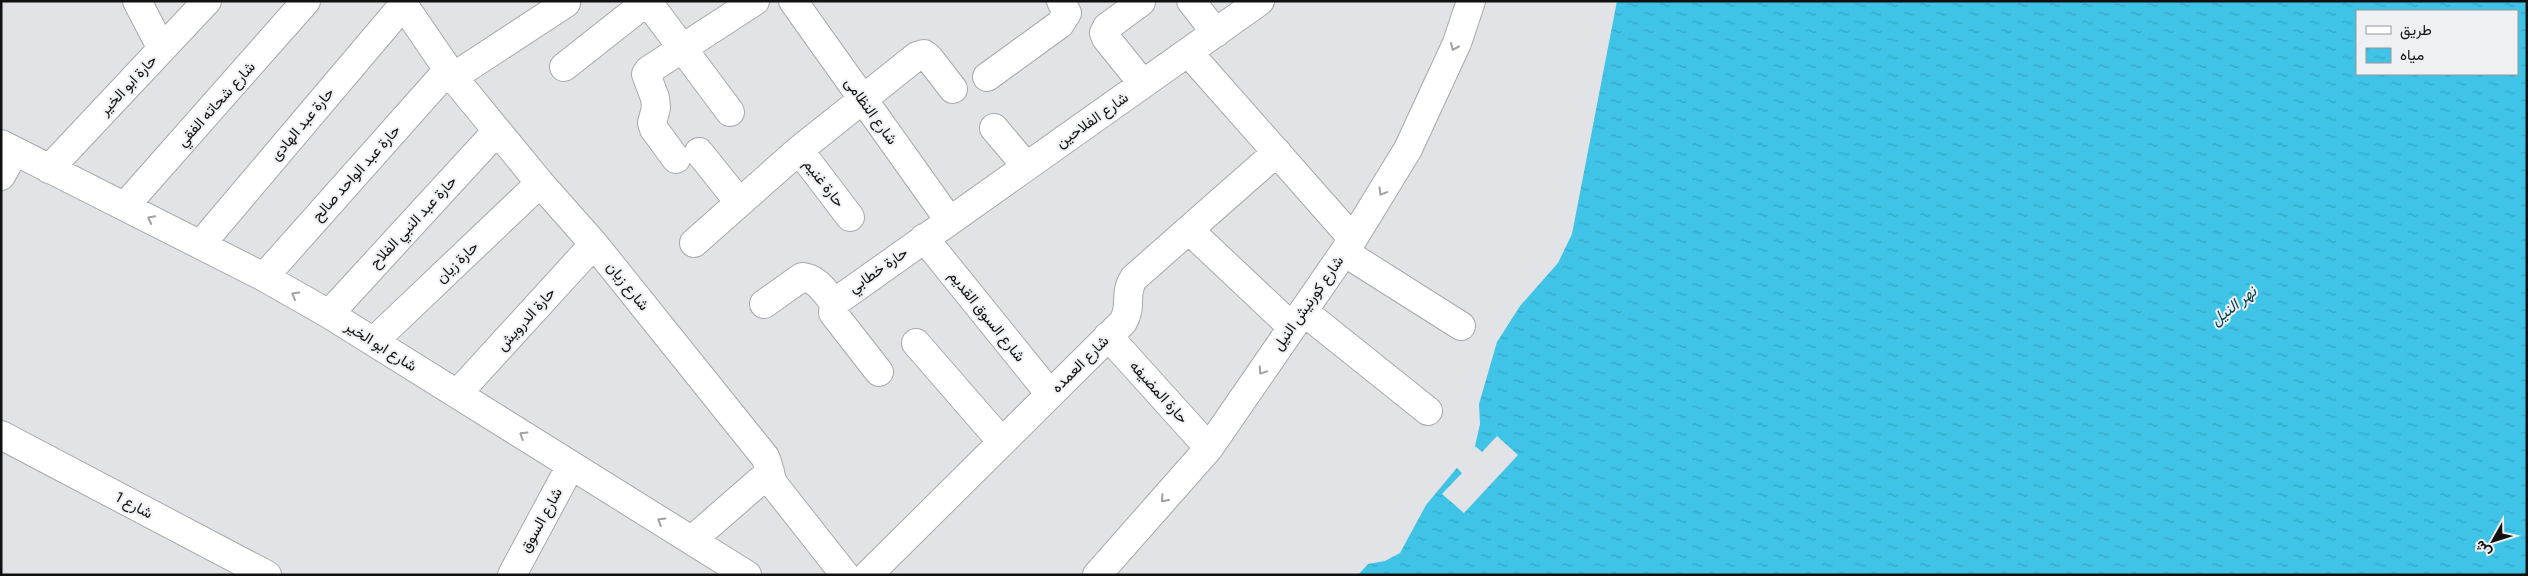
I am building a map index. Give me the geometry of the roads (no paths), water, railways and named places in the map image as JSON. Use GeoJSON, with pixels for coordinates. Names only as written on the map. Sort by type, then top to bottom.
{"type":"FeatureCollection","features":[{"type":"Feature","properties":{"kind":"street"},"geometry":{"type":"LineString","coordinates":[[137,1],[162,49]]}},
{"type":"Feature","properties":{"kind":"street","name":"حارة ابو الخير"},"geometry":{"type":"LineString","coordinates":[[49,169],[206,1]]}},
{"type":"Feature","properties":{"kind":"street","name":"شارع شحاته الفقي"},"geometry":{"type":"LineString","coordinates":[[125,206],[306,1]]}},
{"type":"Feature","properties":{"kind":"street"},"geometry":{"type":"LineString","coordinates":[[740,202],[654,129],[652,123],[656,108],[655,98],[646,78],[649,70],[755,1]]}},
{"type":"Feature","properties":{"kind":"street","name":"شارع النظامى"},"geometry":{"type":"LineString","coordinates":[[793,1],[949,220]]}},
{"type":"Feature","properties":{"kind":"street"},"geometry":{"type":"LineString","coordinates":[[987,77],[1060,24],[1067,13],[1061,1]]}},
{"type":"Feature","properties":{"kind":"street"},"geometry":{"type":"LineString","coordinates":[[1191,1],[1216,33]]}},
{"type":"Feature","properties":{"kind":"street","name":"شارع الفلاحين"},"geometry":{"type":"LineString","coordinates":[[924,238],[1260,1]]}},
{"type":"Feature","properties":{"kind":"street","name":"شارع كورنيش النيل"},"geometry":{"type":"LineString","coordinates":[[1097,575],[1209,448],[1349,245],[1408,149],[1457,43],[1472,1]]}},
{"type":"Feature","properties":{"kind":"street"},"geometry":{"type":"LineString","coordinates":[[1141,2],[1107,27],[1104,33],[1143,84]]}},
{"type":"Feature","properties":{"kind":"street","name":"شارع زيان"},"geometry":{"type":"LineString","coordinates":[[402,3],[451,74],[540,184],[594,244],[765,457],[771,480],[775,486],[845,575]]}},
{"type":"Feature","properties":{"kind":"street","name":"حارة عبد الهادى"},"geometry":{"type":"LineString","coordinates":[[201,244],[402,3]]}},
{"type":"Feature","properties":{"kind":"street","name":"حارة عبد الواحد صالح"},"geometry":{"type":"LineString","coordinates":[[264,277],[451,74],[566,3]]}},
{"type":"Feature","properties":{"kind":"street"},"geometry":{"type":"LineString","coordinates":[[564,67],[640,7],[647,5],[653,9],[730,112]]}},
{"type":"Feature","properties":{"kind":"street"},"geometry":{"type":"LineString","coordinates":[[1188,52],[1277,152],[1349,245],[1461,326]]}},
{"type":"Feature","properties":{"kind":"street","name":"حارة غنيم"},"geometry":{"type":"LineString","coordinates":[[694,243],[798,150],[917,56],[924,54],[953,89]]}},
{"type":"Feature","properties":{"kind":"street"},"geometry":{"type":"LineString","coordinates":[[994,128],[1026,166]]}},
{"type":"Feature","properties":{"kind":"street","name":"حارة عبد النبي الفلاح"},"geometry":{"type":"LineString","coordinates":[[329,314],[497,131]]}},
{"type":"Feature","properties":{"kind":"street"},"geometry":{"type":"LineString","coordinates":[[1,176],[8,147]]}},
{"type":"Feature","properties":{"kind":"street","name":"شارع ابو الخير"},"geometry":{"type":"LineString","coordinates":[[8,147],[201,244],[329,314],[747,575]]}},
{"type":"Feature","properties":{"kind":"street","name":"حارة غنيم"},"geometry":{"type":"LineString","coordinates":[[798,150],[850,217]]}},
{"type":"Feature","properties":{"kind":"street","name":"شارع العمده"},"geometry":{"type":"LineString","coordinates":[[868,575],[1123,322],[1129,311],[1128,288],[1134,278],[1277,152]]}},
{"type":"Feature","properties":{"kind":"street","name":"حارة زيان"},"geometry":{"type":"LineString","coordinates":[[374,341],[540,184]]}},
{"type":"Feature","properties":{"kind":"street"},"geometry":{"type":"LineString","coordinates":[[1189,230],[1298,319],[1428,411]]}},
{"type":"Feature","properties":{"kind":"street","name":"حارة خطابي"},"geometry":{"type":"LineString","coordinates":[[834,303],[924,238]]}},
{"type":"Feature","properties":{"kind":"street","name":"شارع السوق القديم"},"geometry":{"type":"LineString","coordinates":[[924,238],[1050,394]]}},
{"type":"Feature","properties":{"kind":"street","name":"حارة الدرويش"},"geometry":{"type":"LineString","coordinates":[[458,394],[594,244]]}},
{"type":"Feature","properties":{"kind":"street","name":"حارة خطابي"},"geometry":{"type":"LineString","coordinates":[[764,304],[802,277],[816,282],[834,303],[833,313],[879,372]]}},
{"type":"Feature","properties":{"kind":"street","name":"حارة المضيفه"},"geometry":{"type":"LineString","coordinates":[[1108,336],[1209,448]]}},
{"type":"Feature","properties":{"kind":"street"},"geometry":{"type":"LineString","coordinates":[[916,343],[1002,442]]}},
{"type":"Feature","properties":{"kind":"street","name":"شارع 1"},"geometry":{"type":"LineString","coordinates":[[1,435],[267,575]]}},
{"type":"Feature","properties":{"kind":"street","name":"شارع السوق"},"geometry":{"type":"LineString","coordinates":[[512,575],[571,465]]}},
{"type":"Feature","properties":{"kind":"street"},"geometry":{"type":"LineString","coordinates":[[692,540],[770,472]]}},
{"type":"Feature","properties":{"kind":"water","name":"نهر النيل"},"geometry":{"type":"Polygon","coordinates":[[[1617,1],[2527,1],[2527,575],[1358,575],[1368,564],[1385,561],[1400,553],[1426,505],[1475,446],[1480,424],[1479,404],[1497,342],[1520,306],[1558,263],[1572,234],[1617,1]]]}}]}
